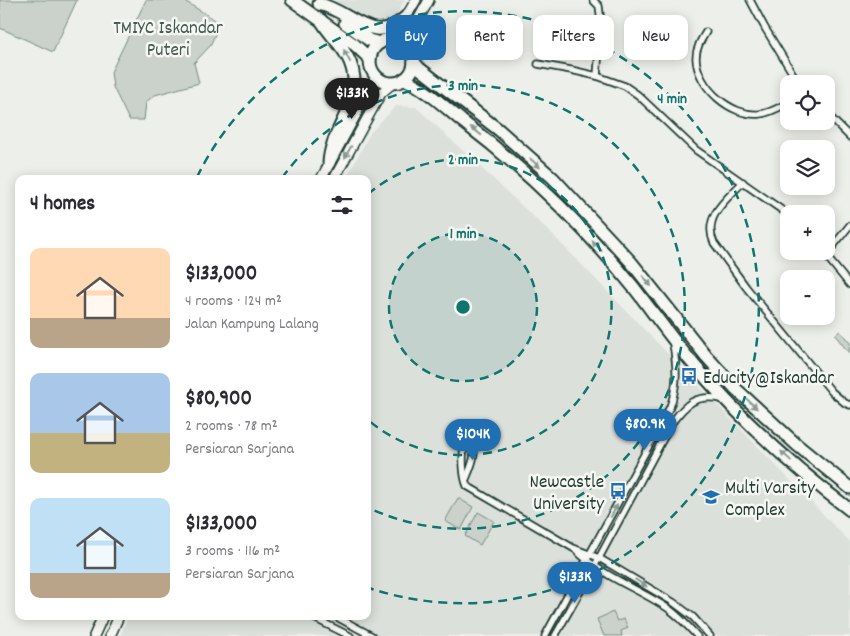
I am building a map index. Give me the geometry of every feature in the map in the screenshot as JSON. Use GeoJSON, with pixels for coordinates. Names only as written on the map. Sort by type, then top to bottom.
{"type":"FeatureCollection","features":[{"type":"Feature","properties":{"kind":"highway"},"geometry":{"type":"LineString","coordinates":[[292,0],[362,50],[370,59]]}},
{"type":"Feature","properties":{"kind":"highway"},"geometry":{"type":"LineString","coordinates":[[317,2],[338,10],[359,24],[374,29],[386,28]]}},
{"type":"Feature","properties":{"kind":"highway"},"geometry":{"type":"LineString","coordinates":[[317,2],[363,36],[374,42],[384,41]]}},
{"type":"Feature","properties":{"kind":"highway"},"geometry":{"type":"LineString","coordinates":[[321,20],[348,57],[354,81],[352,100],[335,139],[329,162]]}},
{"type":"Feature","properties":{"kind":"highway"},"geometry":{"type":"LineString","coordinates":[[384,41],[372,51],[370,59],[375,74],[384,81],[399,81],[418,86],[490,142],[543,190],[621,273],[695,366],[727,400],[800,469],[850,510]]}},
{"type":"Feature","properties":{"kind":"highway"},"geometry":{"type":"LineString","coordinates":[[399,81],[412,71],[414,62]]}},
{"type":"Feature","properties":{"kind":"highway"},"geometry":{"type":"LineString","coordinates":[[414,62],[426,74],[499,130],[553,178],[631,262],[706,356],[736,389],[797,445],[850,488]]}},
{"type":"Feature","properties":{"kind":"main road"},"geometry":{"type":"LineString","coordinates":[[408,15],[416,0]]}},
{"type":"Feature","properties":{"kind":"main road"},"geometry":{"type":"LineString","coordinates":[[421,15],[429,0]]}},
{"type":"Feature","properties":{"kind":"main road"},"geometry":{"type":"LineString","coordinates":[[323,175],[374,81],[375,74]]}},
{"type":"Feature","properties":{"kind":"main road"},"geometry":{"type":"LineString","coordinates":[[336,175],[381,93],[399,81]]}},
{"type":"Feature","properties":{"kind":"main road"},"geometry":{"type":"LineString","coordinates":[[94,636],[101,620]]}},
{"type":"Feature","properties":{"kind":"main road"},"geometry":{"type":"LineString","coordinates":[[110,636],[117,620]]}},
{"type":"Feature","properties":{"kind":"street"},"geometry":{"type":"LineString","coordinates":[[593,0],[598,6],[601,22],[597,76]]}},
{"type":"Feature","properties":{"kind":"street"},"geometry":{"type":"LineString","coordinates":[[750,0],[794,75]]}},
{"type":"Feature","properties":{"kind":"street"},"geometry":{"type":"LineString","coordinates":[[706,32],[700,42],[696,57],[700,73],[709,89],[734,110],[748,114],[761,114],[780,108]]}},
{"type":"Feature","properties":{"kind":"street"},"geometry":{"type":"LineString","coordinates":[[538,64],[597,76],[625,86],[638,95],[696,150],[780,208]]}},
{"type":"Feature","properties":{"kind":"street"},"geometry":{"type":"LineString","coordinates":[[835,122],[850,137]]}},
{"type":"Feature","properties":{"kind":"street"},"geometry":{"type":"LineString","coordinates":[[744,182],[720,206],[712,219],[711,236],[714,243],[746,287],[832,392],[850,405]]}},
{"type":"Feature","properties":{"kind":"street"},"geometry":{"type":"LineString","coordinates":[[835,241],[850,225]]}},
{"type":"Feature","properties":{"kind":"street"},"geometry":{"type":"LineString","coordinates":[[830,260],[850,286]]}},
{"type":"Feature","properties":{"kind":"street"},"geometry":{"type":"LineString","coordinates":[[545,636],[587,562],[672,402],[677,374],[672,338]]}},
{"type":"Feature","properties":{"kind":"street"},"geometry":{"type":"LineString","coordinates":[[555,636],[671,424],[679,413],[687,405],[702,398],[727,400]]}},
{"type":"Feature","properties":{"kind":"street"},"geometry":{"type":"LineString","coordinates":[[465,480],[472,465],[474,450],[467,428]]}},
{"type":"Feature","properties":{"kind":"street"},"geometry":{"type":"LineString","coordinates":[[469,437],[464,446],[463,454],[467,486],[573,548],[599,558],[673,602],[693,617],[710,636]]}},
{"type":"Feature","properties":{"kind":"street"},"geometry":{"type":"LineString","coordinates":[[573,548],[587,562],[669,610],[697,636]]}},
{"type":"Feature","properties":{"kind":"street"},"geometry":{"type":"LineString","coordinates":[[318,620],[350,636]]}},
{"type":"Feature","properties":{"kind":"street"},"geometry":{"type":"LineString","coordinates":[[342,620],[372,636]]}},
{"type":"Feature","properties":{"kind":"shaded area"},"geometry":{"type":"Polygon","coordinates":[[[334,0],[405,0],[396,15],[386,15],[386,21],[364,20],[334,0]]]}},
{"type":"Feature","properties":{"kind":"shaded area"},"geometry":{"type":"Polygon","coordinates":[[[396,106],[416,107],[550,232],[850,542],[850,636],[120,636],[127,620],[371,620],[371,175],[348,175],[370,133],[396,106]]]}},
{"type":"Feature","properties":{"kind":"green space"},"geometry":{"type":"Polygon","coordinates":[[[0,0],[77,0],[53,52],[0,28],[0,0]]]}},
{"type":"Feature","properties":{"kind":"green space","name":"TMIYC Iskandar Puteri"},"geometry":{"type":"Polygon","coordinates":[[[146,0],[183,0],[220,23],[210,46],[194,63],[199,83],[155,95],[146,102],[144,120],[129,120],[113,87],[111,72],[146,0]]]}},
{"type":"Feature","properties":{"kind":"green space"},"geometry":{"type":"Polygon","coordinates":[[[840,331],[850,343],[849,353],[835,335],[840,331]]]}},
{"type":"Feature","properties":{"kind":"green space"},"geometry":{"type":"Polygon","coordinates":[[[458,498],[473,507],[461,530],[445,521],[458,498]]]}},
{"type":"Feature","properties":{"kind":"green space"},"geometry":{"type":"Polygon","coordinates":[[[478,512],[494,521],[480,545],[465,536],[478,512]]]}},
{"type":"Feature","properties":{"kind":"green space"},"geometry":{"type":"Polygon","coordinates":[[[613,612],[617,621],[624,619],[628,628],[621,631],[622,636],[604,636],[597,619],[613,612]]]}},
{"type":"Feature","properties":{"kind":"place","name":"Educity@Iskandar"},"geometry":{"type":"Point","coordinates":[689,376]}},
{"type":"Feature","properties":{"kind":"place","name":"Newcastle University"},"geometry":{"type":"Point","coordinates":[618,491]}},
{"type":"Feature","properties":{"kind":"place","name":"Multi Varsity Complex"},"geometry":{"type":"Point","coordinates":[711,497]}}]}
